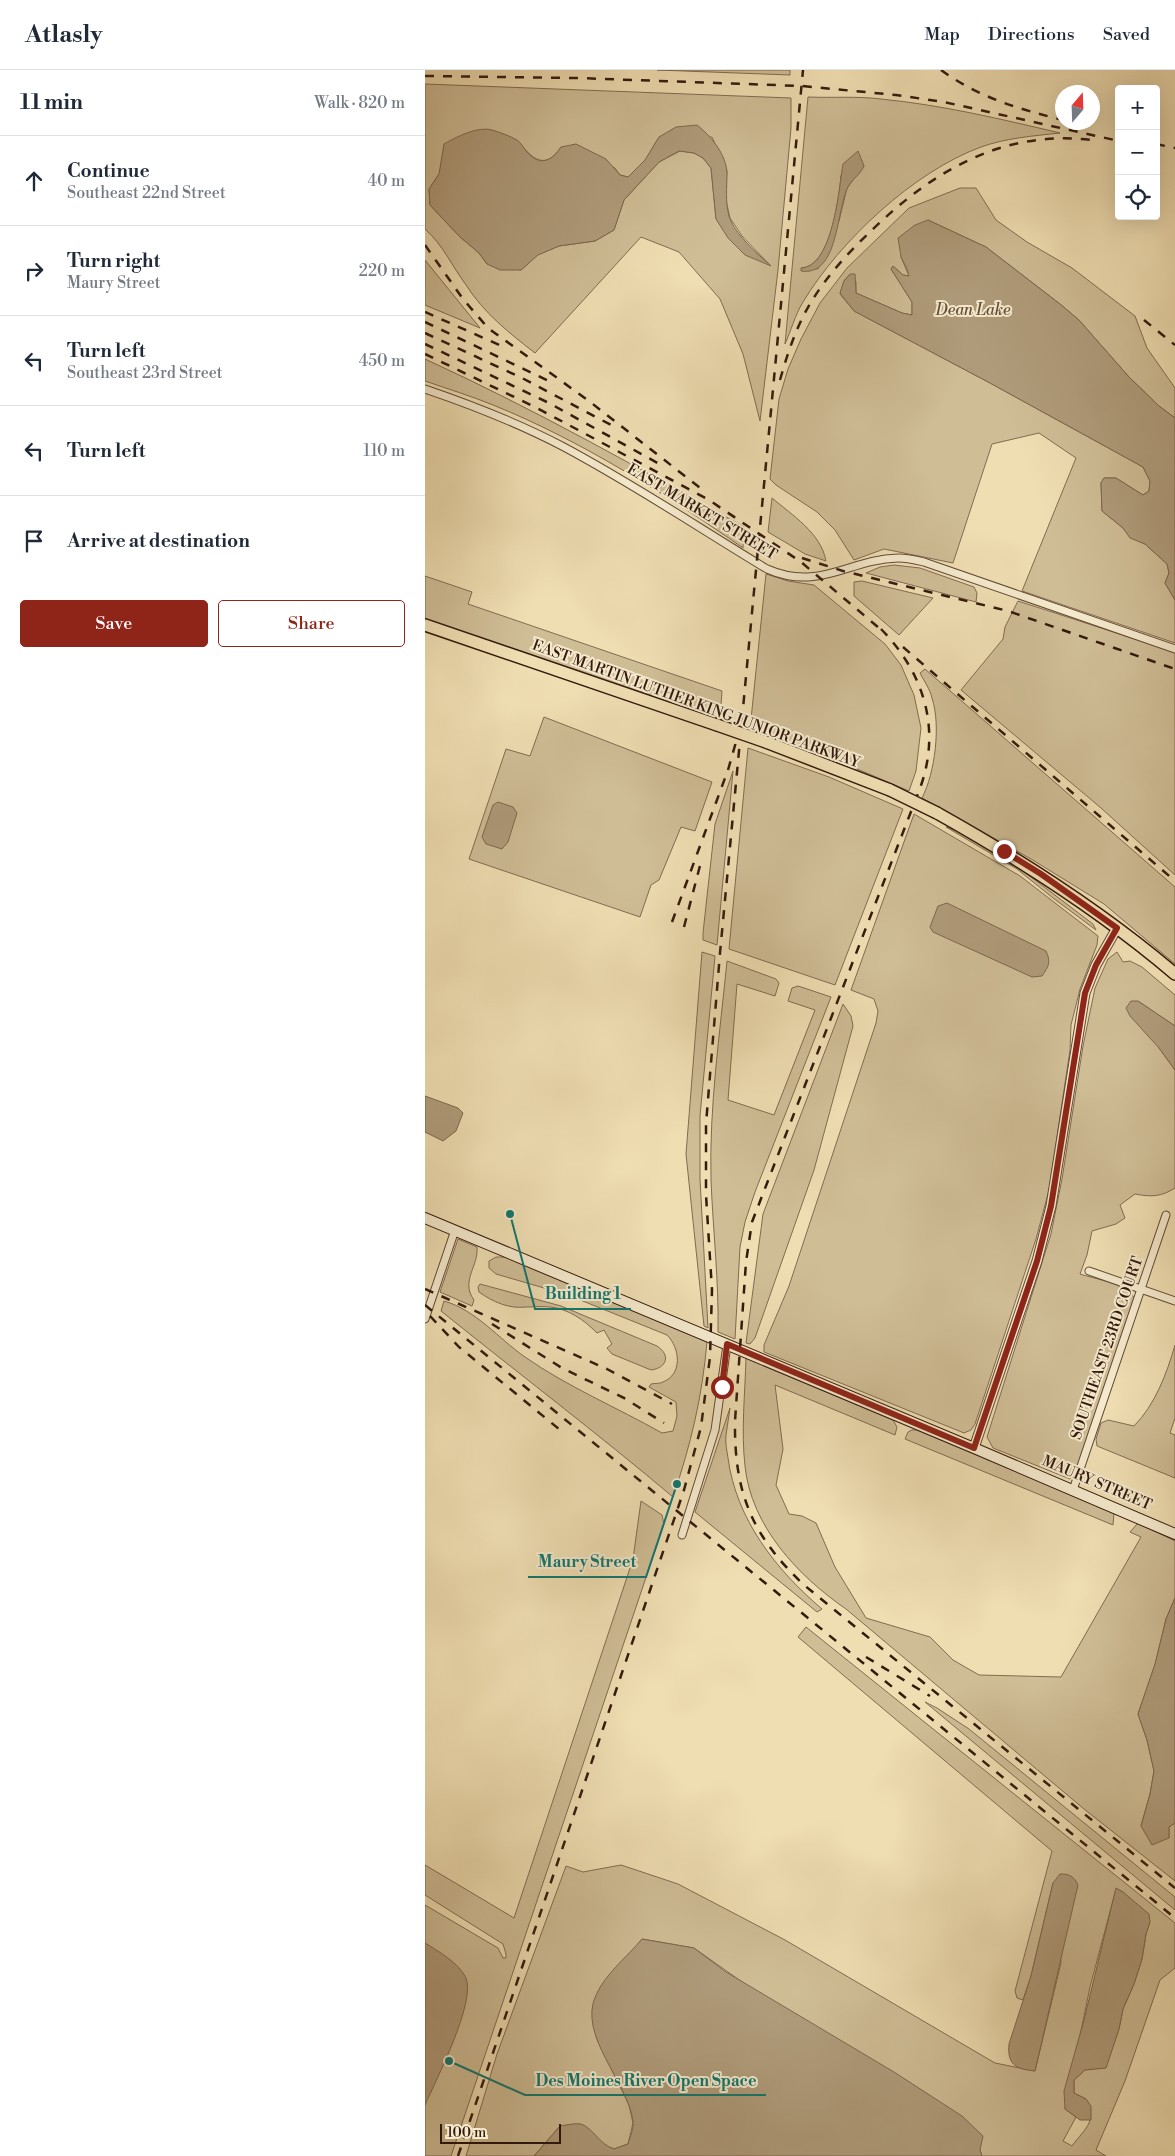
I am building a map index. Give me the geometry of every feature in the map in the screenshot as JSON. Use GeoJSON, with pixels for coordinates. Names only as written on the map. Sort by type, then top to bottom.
{"type":"FeatureCollection","features":[{"type":"Feature","properties":{"kind":"main road","name":"EAST MARTIN LUTHER KING JUNIOR PARKWAY"},"geometry":{"type":"LineString","coordinates":[[425,625],[766,742],[890,790],[937,813],[1041,874],[1117,928],[1175,974]]}},
{"type":"Feature","properties":{"kind":"main road","name":"MAURY STREET"},"geometry":{"type":"LineString","coordinates":[[425,1218],[1175,1534]]}},
{"type":"Feature","properties":{"kind":"street","name":"EAST MARKET STREET"},"geometry":{"type":"LineString","coordinates":[[425,388],[485,410],[561,445],[615,475],[763,567],[780,575],[796,578],[818,576],[843,571],[877,560],[907,558],[924,562],[1175,649]]}},
{"type":"Feature","properties":{"kind":"street"},"geometry":{"type":"LineString","coordinates":[[974,1448],[1037,1261],[1051,1206],[1085,993],[1096,965],[1117,928]]}},
{"type":"Feature","properties":{"kind":"street","name":"SOUTHEAST 23RD COURT"},"geometry":{"type":"LineString","coordinates":[[1073,1490],[1166,1214]]}},
{"type":"Feature","properties":{"kind":"street"},"geometry":{"type":"LineString","coordinates":[[425,1319],[455,1230]]}},
{"type":"Feature","properties":{"kind":"street"},"geometry":{"type":"LineString","coordinates":[[1089,1271],[1175,1301]]}},
{"type":"Feature","properties":{"kind":"street"},"geometry":{"type":"LineString","coordinates":[[682,1535],[715,1430],[727,1344]]}},
{"type":"Feature","properties":{"kind":"shaded area"},"geometry":{"type":"Polygon","coordinates":[[[657,70],[790,70],[790,75],[657,70]]]}},
{"type":"Feature","properties":{"kind":"shaded area"},"geometry":{"type":"Polygon","coordinates":[[[425,84],[791,98],[791,128],[778,270],[760,421],[743,354],[720,299],[679,252],[641,237],[535,353],[506,330],[481,305],[442,249],[425,229],[425,84]],[[659,137],[645,161],[628,177],[620,175],[615,168],[561,147],[549,159],[539,160],[528,153],[518,141],[439,174],[429,189],[430,205],[459,236],[479,253],[487,264],[521,270],[537,255],[559,246],[595,241],[614,230],[624,200],[659,162],[680,151],[694,153],[703,158],[711,168],[716,219],[770,265],[742,236],[730,218],[725,196],[727,171],[712,137],[659,137]]]}},
{"type":"Feature","properties":{"kind":"shaded area"},"geometry":{"type":"Polygon","coordinates":[[[808,97],[863,98],[926,105],[1060,133],[1010,139],[981,147],[955,158],[905,191],[880,211],[858,233],[818,279],[800,307],[785,344],[808,97]],[[861,159],[841,175],[832,230],[826,244],[820,256],[811,265],[801,268],[818,269],[839,221],[847,188],[864,166],[861,159]]]}},
{"type":"Feature","properties":{"kind":"shaded area"},"geometry":{"type":"Polygon","coordinates":[[[960,188],[976,188],[996,220],[1027,242],[1072,268],[1135,316],[1147,348],[1175,388],[1175,418],[1159,406],[1129,377],[1079,320],[1060,304],[986,247],[928,220],[901,257],[909,276],[903,275],[893,266],[891,269],[912,302],[912,315],[902,313],[856,293],[856,282],[850,274],[844,281],[840,294],[854,311],[1143,467],[1150,481],[1149,491],[1143,495],[1116,478],[1104,478],[1101,483],[1102,511],[1123,528],[1130,537],[1145,544],[1167,564],[1169,573],[1165,583],[1175,600],[1175,643],[1022,591],[1076,458],[1039,433],[992,444],[953,563],[884,549],[854,560],[835,530],[817,512],[770,479],[779,399],[788,369],[820,303],[847,268],[909,208],[960,188]]]}},
{"type":"Feature","properties":{"kind":"shaded area"},"geometry":{"type":"Polygon","coordinates":[[[425,260],[480,328],[425,305],[425,260]]]}},
{"type":"Feature","properties":{"kind":"shaded area"},"geometry":{"type":"Polygon","coordinates":[[[425,359],[466,378],[626,461],[744,527],[743,548],[684,508],[622,470],[558,435],[493,405],[425,381],[425,359]]]}},
{"type":"Feature","properties":{"kind":"shaded area"},"geometry":{"type":"Polygon","coordinates":[[[772,498],[812,533],[823,551],[826,561],[805,554],[768,532],[772,498]]]}},
{"type":"Feature","properties":{"kind":"shaded area"},"geometry":{"type":"Polygon","coordinates":[[[894,565],[920,568],[974,587],[977,593],[976,602],[866,573],[880,567],[894,565]]]}},
{"type":"Feature","properties":{"kind":"shaded area"},"geometry":{"type":"Polygon","coordinates":[[[766,574],[788,581],[814,585],[885,644],[901,665],[914,695],[921,728],[916,771],[909,791],[843,763],[750,729],[766,574]]]}},
{"type":"Feature","properties":{"kind":"shaded area"},"geometry":{"type":"Polygon","coordinates":[[[425,576],[472,592],[468,604],[722,691],[720,719],[425,618],[425,576]]]}},
{"type":"Feature","properties":{"kind":"shaded area"},"geometry":{"type":"Polygon","coordinates":[[[862,581],[933,598],[899,635],[854,596],[854,582],[862,581]]]}},
{"type":"Feature","properties":{"kind":"shaded area"},"geometry":{"type":"Polygon","coordinates":[[[1018,601],[1175,652],[1175,875],[1101,808],[961,690],[1003,639],[1005,627],[1018,601]]]}},
{"type":"Feature","properties":{"kind":"shaded area"},"geometry":{"type":"Polygon","coordinates":[[[925,669],[1175,887],[1175,964],[1104,904],[1031,859],[922,798],[930,776],[936,735],[935,709],[928,688],[920,673],[925,669]]]}},
{"type":"Feature","properties":{"kind":"shaded area"},"geometry":{"type":"Polygon","coordinates":[[[544,717],[712,782],[695,831],[681,827],[659,880],[651,885],[640,917],[469,859],[506,749],[530,756],[544,717]]]}},
{"type":"Feature","properties":{"kind":"shaded area"},"geometry":{"type":"Polygon","coordinates":[[[748,748],[829,777],[903,809],[835,985],[729,949],[748,748]]]}},
{"type":"Feature","properties":{"kind":"shaded area"},"geometry":{"type":"Polygon","coordinates":[[[733,771],[717,945],[703,940],[703,933],[715,824],[733,771]]]}},
{"type":"Feature","properties":{"kind":"shaded area"},"geometry":{"type":"Polygon","coordinates":[[[914,814],[1020,876],[1098,936],[1097,945],[1080,989],[1071,1025],[1070,1050],[1049,1190],[1036,1239],[975,1424],[971,1430],[964,1433],[764,1352],[764,1345],[789,1286],[876,1023],[878,1011],[874,999],[851,990],[914,814]]]}},
{"type":"Feature","properties":{"kind":"shaded area"},"geometry":{"type":"Polygon","coordinates":[[[946,827],[957,831],[1018,867],[1093,924],[1096,930],[1017,869],[946,827]]]}},
{"type":"Feature","properties":{"kind":"shaded area"},"geometry":{"type":"Polygon","coordinates":[[[702,952],[715,956],[700,1116],[700,1179],[708,1328],[704,1326],[686,1154],[702,952]]]}},
{"type":"Feature","properties":{"kind":"shaded area"},"geometry":{"type":"Polygon","coordinates":[[[1117,952],[1123,962],[1130,961],[1142,967],[1175,995],[1175,1026],[1138,1001],[1159,1048],[1175,1070],[1175,1188],[1156,1196],[1135,1194],[1120,1205],[1125,1218],[1116,1224],[1092,1231],[1087,1255],[1080,1274],[1125,1289],[1134,1298],[1076,1472],[1070,1479],[993,1448],[987,1437],[1051,1234],[1062,1179],[1083,1046],[1095,988],[1108,959],[1117,952]]]}},
{"type":"Feature","properties":{"kind":"shaded area"},"geometry":{"type":"Polygon","coordinates":[[[727,961],[776,979],[779,983],[775,996],[737,984],[728,1100],[774,1115],[815,1010],[788,1001],[792,988],[798,986],[831,997],[745,1222],[740,1247],[735,1339],[718,1332],[717,1275],[711,1180],[713,1098],[727,961]]]}},
{"type":"Feature","properties":{"kind":"shaded area"},"geometry":{"type":"Polygon","coordinates":[[[843,1004],[851,1016],[853,1026],[814,1170],[755,1338],[750,1344],[746,1343],[763,1214],[843,1004]]]}},
{"type":"Feature","properties":{"kind":"shaded area"},"geometry":{"type":"Polygon","coordinates":[[[458,1239],[477,1247],[477,1254],[469,1280],[470,1293],[474,1300],[472,1306],[440,1292],[458,1239]]]}},
{"type":"Feature","properties":{"kind":"shaded area"},"geometry":{"type":"Polygon","coordinates":[[[496,1257],[505,1257],[707,1342],[695,1421],[673,1497],[441,1311],[444,1301],[467,1311],[515,1350],[541,1368],[662,1433],[673,1431],[677,1416],[676,1402],[649,1387],[651,1384],[663,1382],[674,1373],[677,1353],[671,1340],[667,1335],[568,1295],[496,1274],[489,1268],[489,1261],[496,1257]]]}},
{"type":"Feature","properties":{"kind":"shaded area"},"geometry":{"type":"Polygon","coordinates":[[[480,1284],[561,1306],[657,1346],[664,1353],[664,1364],[651,1370],[612,1354],[607,1348],[612,1344],[604,1330],[597,1333],[576,1316],[557,1308],[513,1307],[501,1304],[479,1292],[478,1287],[480,1284]]]}},
{"type":"Feature","properties":{"kind":"shaded area"},"geometry":{"type":"Polygon","coordinates":[[[1175,1345],[1175,1418],[1170,1433],[1175,1435],[1175,1478],[1097,1446],[1096,1439],[1101,1423],[1108,1420],[1134,1426],[1141,1418],[1154,1399],[1175,1345]]]}},
{"type":"Feature","properties":{"kind":"shaded area"},"geometry":{"type":"Polygon","coordinates":[[[746,1358],[893,1420],[897,1427],[895,1435],[775,1385],[783,1449],[776,1485],[789,1514],[802,1516],[816,1523],[835,1567],[866,1618],[930,1637],[953,1660],[979,1675],[1061,1677],[1141,1537],[1130,1532],[1138,1523],[1175,1541],[1175,1598],[1166,1619],[1155,1665],[1138,1714],[1147,1740],[1154,1771],[1141,1826],[1169,1838],[1169,1827],[1175,1823],[1175,1881],[1084,1809],[846,1609],[828,1596],[780,1548],[767,1529],[757,1509],[749,1488],[745,1466],[743,1426],[746,1358]]]}},
{"type":"Feature","properties":{"kind":"shaded area"},"geometry":{"type":"Polygon","coordinates":[[[730,1408],[726,1444],[732,1480],[740,1502],[749,1522],[774,1560],[789,1578],[822,1609],[817,1612],[695,1512],[730,1408]]]}},
{"type":"Feature","properties":{"kind":"shaded area"},"geometry":{"type":"Polygon","coordinates":[[[917,1430],[1114,1513],[1113,1525],[905,1439],[908,1432],[917,1430]]]}},
{"type":"Feature","properties":{"kind":"shaded area"},"geometry":{"type":"Polygon","coordinates":[[[641,1501],[662,1515],[664,1524],[451,2156],[425,2156],[425,1905],[498,1948],[503,1958],[506,1958],[506,1954],[503,1944],[425,1895],[425,1865],[514,1918],[633,1559],[641,1501]]]}},
{"type":"Feature","properties":{"kind":"shaded area"},"geometry":{"type":"Polygon","coordinates":[[[806,1627],[1175,1923],[1175,1968],[1160,1980],[1125,2081],[1096,2150],[1106,2156],[982,2156],[980,2150],[694,1948],[642,1939],[628,1956],[596,2037],[629,2105],[633,2123],[628,2144],[614,2149],[604,2146],[591,2131],[560,2126],[534,2156],[466,2156],[497,2054],[566,1866],[583,1872],[621,1865],[678,1884],[785,1940],[995,2063],[1035,2071],[1061,1963],[1053,1883],[1031,1976],[1023,2000],[1017,1998],[1015,1991],[1052,1851],[798,1637],[806,1627]],[[1116,1889],[1090,1987],[1065,2109],[1076,2117],[1063,2141],[1072,2146],[1090,2119],[1086,2099],[1074,2093],[1074,2080],[1085,2070],[1106,2067],[1119,2029],[1123,2009],[1142,1959],[1150,1922],[1123,1892],[1116,1889]]]}},
{"type":"Feature","properties":{"kind":"shaded area"},"geometry":{"type":"Polygon","coordinates":[[[925,1702],[969,1729],[1175,1897],[1175,1910],[925,1702]]]}},
{"type":"Feature","properties":{"kind":"water"},"geometry":{"type":"Polygon","coordinates":[[[697,125],[712,140],[724,159],[727,173],[727,205],[732,223],[747,243],[771,266],[745,255],[728,238],[716,219],[711,168],[703,158],[694,153],[679,151],[659,162],[624,200],[614,230],[595,241],[559,246],[538,255],[521,270],[500,270],[487,264],[479,253],[459,236],[430,205],[429,189],[439,174],[444,144],[474,131],[486,129],[511,137],[518,141],[532,157],[541,161],[550,159],[561,147],[576,144],[606,159],[620,175],[628,177],[645,160],[659,137],[676,127],[697,125]]]}},
{"type":"Feature","properties":{"kind":"water"},"geometry":{"type":"Polygon","coordinates":[[[858,151],[864,166],[848,187],[829,253],[823,264],[813,270],[801,271],[801,268],[812,264],[821,255],[833,225],[843,164],[858,151]]]}},
{"type":"Feature","properties":{"kind":"water","name":"Dean Lake"},"geometry":{"type":"Polygon","coordinates":[[[928,220],[986,247],[1060,304],[1079,320],[1129,377],[1159,406],[1175,418],[1175,600],[1165,583],[1169,573],[1167,564],[1145,544],[1130,538],[1123,528],[1102,511],[1101,483],[1104,478],[1116,478],[1143,495],[1149,491],[1150,481],[1143,467],[854,311],[840,293],[844,281],[850,274],[855,274],[856,293],[902,313],[912,315],[912,302],[891,269],[893,266],[903,275],[909,276],[901,257],[898,238],[915,225],[928,220]]]}},
{"type":"Feature","properties":{"kind":"water"},"geometry":{"type":"Polygon","coordinates":[[[498,802],[513,807],[517,813],[508,842],[502,849],[486,844],[482,837],[493,805],[498,802]]]}},
{"type":"Feature","properties":{"kind":"water"},"geometry":{"type":"Polygon","coordinates":[[[947,903],[1046,951],[1049,964],[1042,976],[1032,977],[933,932],[930,927],[938,906],[947,903]]]}},
{"type":"Feature","properties":{"kind":"water"},"geometry":{"type":"Polygon","coordinates":[[[1131,1001],[1138,1001],[1175,1026],[1175,1070],[1159,1048],[1130,1016],[1126,1008],[1131,1001]]]}},
{"type":"Feature","properties":{"kind":"water"},"geometry":{"type":"Polygon","coordinates":[[[425,1096],[458,1108],[463,1113],[456,1131],[443,1141],[425,1132],[425,1096]]]}},
{"type":"Feature","properties":{"kind":"water"},"geometry":{"type":"Polygon","coordinates":[[[1175,1598],[1175,1823],[1169,1827],[1169,1838],[1152,1845],[1141,1826],[1154,1771],[1147,1740],[1138,1714],[1155,1664],[1166,1619],[1175,1598]]]}},
{"type":"Feature","properties":{"kind":"water"},"geometry":{"type":"Polygon","coordinates":[[[1060,1874],[1071,1876],[1078,1885],[1035,2071],[1028,2070],[1014,2065],[1011,2061],[1009,2044],[1031,1976],[1053,1883],[1060,1874]]]}},
{"type":"Feature","properties":{"kind":"water"},"geometry":{"type":"Polygon","coordinates":[[[1116,1888],[1149,1914],[1150,1922],[1142,1959],[1123,2009],[1119,2029],[1106,2068],[1085,2070],[1074,2080],[1074,2093],[1086,2099],[1091,2106],[1091,2120],[1080,2120],[1065,2109],[1064,2091],[1084,2020],[1116,1888]]]}},
{"type":"Feature","properties":{"kind":"water"},"geometry":{"type":"Polygon","coordinates":[[[642,1939],[694,1948],[726,1972],[894,2072],[962,2116],[983,2136],[980,2150],[982,2156],[534,2156],[560,2126],[571,2124],[585,2126],[604,2144],[614,2149],[628,2144],[633,2124],[629,2106],[598,2042],[593,2026],[592,2010],[600,1987],[642,1939]]]}},
{"type":"Feature","properties":{"kind":"water"},"geometry":{"type":"Polygon","coordinates":[[[425,1943],[458,1967],[466,1978],[468,1989],[453,2041],[425,2105],[425,1943]]]}},
{"type":"Feature","properties":{"kind":"railway"},"geometry":{"type":"LineString","coordinates":[[458,2156],[684,1490],[701,1427],[710,1357],[712,1290],[706,1195],[706,1124],[720,953],[803,70]]}},
{"type":"Feature","properties":{"kind":"railway"},"geometry":{"type":"LineString","coordinates":[[941,70],[984,95],[1055,118]]}},
{"type":"Feature","properties":{"kind":"railway"},"geometry":{"type":"LineString","coordinates":[[425,76],[577,78],[802,86],[896,95],[944,102],[1115,140]]}},
{"type":"Feature","properties":{"kind":"railway"},"geometry":{"type":"LineString","coordinates":[[780,380],[798,328],[813,299],[839,265],[892,211],[942,174],[969,160],[998,149],[1027,141],[1059,138],[1092,140]]}},
{"type":"Feature","properties":{"kind":"railway"},"geometry":{"type":"LineString","coordinates":[[1160,145],[1175,148]]}},
{"type":"Feature","properties":{"kind":"railway"},"geometry":{"type":"LineString","coordinates":[[425,245],[463,299],[488,328],[589,401],[704,491]]}},
{"type":"Feature","properties":{"kind":"railway"},"geometry":{"type":"LineString","coordinates":[[425,312],[504,347]]}},
{"type":"Feature","properties":{"kind":"railway"},"geometry":{"type":"LineString","coordinates":[[1144,320],[1175,345]]}},
{"type":"Feature","properties":{"kind":"railway"},"geometry":{"type":"LineString","coordinates":[[425,322],[555,384]]}},
{"type":"Feature","properties":{"kind":"railway"},"geometry":{"type":"LineString","coordinates":[[425,333],[522,378],[613,426]]}},
{"type":"Feature","properties":{"kind":"railway"},"geometry":{"type":"LineString","coordinates":[[425,344],[549,403],[663,466]]}},
{"type":"Feature","properties":{"kind":"railway"},"geometry":{"type":"LineString","coordinates":[[425,354],[537,408],[709,500],[801,562],[885,633]]}},
{"type":"Feature","properties":{"kind":"railway"},"geometry":{"type":"LineString","coordinates":[[802,558],[843,571],[1008,611],[1175,669]]}},
{"type":"Feature","properties":{"kind":"railway"},"geometry":{"type":"LineString","coordinates":[[881,629],[909,665],[925,704],[929,725],[926,769],[752,1222],[746,1262],[735,1421],[738,1470],[743,1492],[759,1531],[771,1549],[804,1585],[1175,1888]]}},
{"type":"Feature","properties":{"kind":"railway"},"geometry":{"type":"LineString","coordinates":[[903,647],[1175,881]]}},
{"type":"Feature","properties":{"kind":"railway"},"geometry":{"type":"LineString","coordinates":[[672,922],[728,770],[736,742]]}},
{"type":"Feature","properties":{"kind":"railway"},"geometry":{"type":"LineString","coordinates":[[684,927],[702,858]]}},
{"type":"Feature","properties":{"kind":"railway"},"geometry":{"type":"LineString","coordinates":[[425,1289],[607,1369],[672,1404]]}},
{"type":"Feature","properties":{"kind":"railway"},"geometry":{"type":"LineString","coordinates":[[425,1305],[1175,1918]]}},
{"type":"Feature","properties":{"kind":"railway"},"geometry":{"type":"LineString","coordinates":[[430,1316],[459,1347],[565,1434]]}},
{"type":"Feature","properties":{"kind":"railway"},"geometry":{"type":"LineString","coordinates":[[492,1324],[562,1368],[624,1398],[664,1423]]}},
{"type":"Feature","properties":{"kind":"railway"},"geometry":{"type":"LineString","coordinates":[[866,1657],[930,1696]]}},
{"type":"Feature","properties":{"kind":"place","name":"Building 1"},"geometry":{"type":"Point","coordinates":[510,1214]}},
{"type":"Feature","properties":{"kind":"place","name":"Maury Street"},"geometry":{"type":"Point","coordinates":[677,1484]}},
{"type":"Feature","properties":{"kind":"place","name":"Des Moines River Open Space"},"geometry":{"type":"Point","coordinates":[449,2061]}},
{"type":"Feature","properties":{"kind":"route"},"geometry":{"type":"LineString","coordinates":[[722,1387],[727,1344],[974,1448],[1037,1261],[1051,1206],[1085,993],[1096,965],[1117,928],[1041,874],[1004,851]]}}]}
